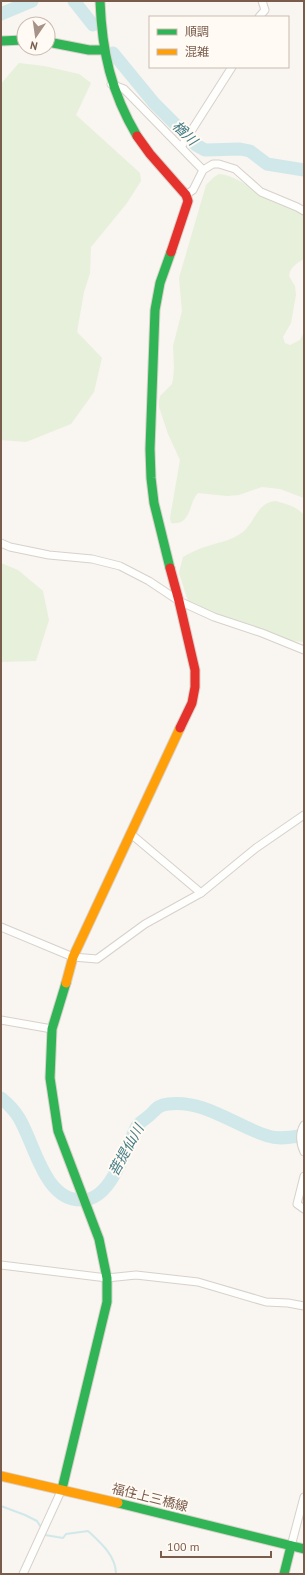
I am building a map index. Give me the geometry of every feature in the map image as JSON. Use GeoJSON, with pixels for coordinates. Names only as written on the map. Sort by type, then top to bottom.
{"type":"FeatureCollection","features":[{"type":"Feature","properties":{"kind":"street"},"geometry":{"type":"LineString","coordinates":[[23,1574],[40,1534],[62,1489],[107,1302],[107,1278],[99,1240],[58,1131],[50,1078],[52,1029],[73,957],[192,703],[195,686],[195,670],[154,503],[150,449],[156,310],[160,284],[188,201],[186,195],[139,140],[122,110],[112,84],[103,50],[100,1]]}},
{"type":"Feature","properties":{"kind":"street"},"geometry":{"type":"LineString","coordinates":[[260,16],[265,10],[262,1]]}},
{"type":"Feature","properties":{"kind":"street"},"geometry":{"type":"LineString","coordinates":[[1,41],[16,40]]}},
{"type":"Feature","properties":{"kind":"street"},"geometry":{"type":"LineString","coordinates":[[56,44],[89,50],[103,50]]}},
{"type":"Feature","properties":{"kind":"street"},"geometry":{"type":"LineString","coordinates":[[181,147],[231,68]]}},
{"type":"Feature","properties":{"kind":"street"},"geometry":{"type":"LineString","coordinates":[[112,84],[124,89],[203,170]]}},
{"type":"Feature","properties":{"kind":"street"},"geometry":{"type":"LineString","coordinates":[[186,195],[193,190],[203,170],[213,164],[219,164],[235,169],[261,192],[304,211]]}},
{"type":"Feature","properties":{"kind":"street"},"geometry":{"type":"LineString","coordinates":[[1,543],[10,547],[50,555],[92,560],[120,566],[149,581],[179,602],[214,617],[262,633],[304,650]]}},
{"type":"Feature","properties":{"kind":"street"},"geometry":{"type":"LineString","coordinates":[[1,927],[73,957],[97,959],[145,924],[201,893],[256,848],[304,815]]}},
{"type":"Feature","properties":{"kind":"street"},"geometry":{"type":"LineString","coordinates":[[131,834],[201,893]]}},
{"type":"Feature","properties":{"kind":"street"},"geometry":{"type":"LineString","coordinates":[[1,1020],[52,1029]]}},
{"type":"Feature","properties":{"kind":"street"},"geometry":{"type":"LineString","coordinates":[[304,1126],[300,1131],[302,1148],[304,1152]]}},
{"type":"Feature","properties":{"kind":"street"},"geometry":{"type":"LineString","coordinates":[[304,1176],[297,1204],[304,1209]]}},
{"type":"Feature","properties":{"kind":"street"},"geometry":{"type":"LineString","coordinates":[[1,1265],[107,1278],[136,1275],[198,1282],[266,1302],[288,1303],[304,1306]]}},
{"type":"Feature","properties":{"kind":"street","name":"福住上三橋線"},"geometry":{"type":"LineString","coordinates":[[1,1476],[62,1489],[304,1549]]}},
{"type":"Feature","properties":{"kind":"street"},"geometry":{"type":"LineString","coordinates":[[284,1574],[304,1497]]}},
{"type":"Feature","properties":{"kind":"green space"},"geometry":{"type":"Polygon","coordinates":[[[19,63],[44,66],[79,74],[91,83],[76,115],[140,173],[141,181],[127,203],[91,247],[90,273],[84,292],[77,332],[102,358],[94,392],[71,424],[26,442],[1,440],[1,84],[19,63]]]}},
{"type":"Feature","properties":{"kind":"green space"},"geometry":{"type":"Polygon","coordinates":[[[219,174],[227,175],[240,181],[271,201],[292,209],[304,216],[304,259],[294,266],[289,276],[295,286],[296,295],[291,323],[283,337],[285,343],[290,345],[300,340],[304,332],[304,498],[280,489],[262,487],[239,495],[227,496],[198,493],[189,513],[183,521],[171,523],[170,518],[180,460],[168,434],[159,407],[159,401],[160,396],[172,384],[173,379],[173,346],[182,311],[179,278],[206,185],[219,174]]]}},
{"type":"Feature","properties":{"kind":"green space"},"geometry":{"type":"Polygon","coordinates":[[[275,501],[294,507],[304,515],[304,642],[292,641],[214,613],[188,601],[179,573],[183,557],[199,549],[227,540],[243,532],[264,505],[275,501]]]}},
{"type":"Feature","properties":{"kind":"green space"},"geometry":{"type":"Polygon","coordinates":[[[1,563],[18,570],[43,591],[49,620],[36,661],[1,662],[1,563]]]}},
{"type":"Feature","properties":{"kind":"waterway","name":"楢川"},"geometry":{"type":"LineString","coordinates":[[1,14],[32,1]]}},
{"type":"Feature","properties":{"kind":"waterway","name":"楢川"},"geometry":{"type":"LineString","coordinates":[[74,1],[93,25]]}},
{"type":"Feature","properties":{"kind":"waterway","name":"楢川"},"geometry":{"type":"LineString","coordinates":[[113,53],[154,103],[196,145],[205,150],[240,149],[250,151],[267,164],[304,170]]}},
{"type":"Feature","properties":{"kind":"waterway","name":"菩提仙川"},"geometry":{"type":"LineString","coordinates":[[1,1098],[11,1107],[19,1118],[42,1169],[50,1181],[58,1191],[69,1198],[82,1200],[92,1198],[102,1192],[116,1171],[137,1126],[162,1105],[194,1105],[219,1114],[256,1132],[272,1137],[286,1138],[304,1135]]}},
{"type":"Feature","properties":{"kind":"waterway"},"geometry":{"type":"LineString","coordinates":[[1,1506],[37,1521],[42,1529]]}},
{"type":"Feature","properties":{"kind":"waterway"},"geometry":{"type":"LineString","coordinates":[[44,1533],[45,1535],[63,1538],[66,1534],[88,1531],[103,1545],[111,1556],[116,1574]]}},
{"type":"Feature","properties":{"kind":"traffic: fast"},"geometry":{"type":"LineString","coordinates":[[100,1],[103,37],[114,87],[128,120],[137,136]]}},
{"type":"Feature","properties":{"kind":"traffic: fast"},"geometry":{"type":"LineString","coordinates":[[1,41],[16,40]]}},
{"type":"Feature","properties":{"kind":"traffic: fast"},"geometry":{"type":"LineString","coordinates":[[56,44],[89,50],[103,50]]}},
{"type":"Feature","properties":{"kind":"traffic: fast"},"geometry":{"type":"LineString","coordinates":[[170,568],[154,503],[150,449],[155,310],[160,283],[171,252]]}},
{"type":"Feature","properties":{"kind":"traffic: fast"},"geometry":{"type":"LineString","coordinates":[[62,1489],[107,1302],[107,1278],[99,1239],[58,1131],[50,1078],[52,1029],[66,983]]}},
{"type":"Feature","properties":{"kind":"traffic: fast"},"geometry":{"type":"LineString","coordinates":[[118,1503],[304,1549]]}},
{"type":"Feature","properties":{"kind":"traffic: fast"},"geometry":{"type":"LineString","coordinates":[[284,1574],[291,1546]]}},
{"type":"Feature","properties":{"kind":"traffic: slow"},"geometry":{"type":"LineString","coordinates":[[66,983],[73,957],[180,728]]}},
{"type":"Feature","properties":{"kind":"traffic: slow"},"geometry":{"type":"LineString","coordinates":[[1,1476],[118,1503]]}},
{"type":"Feature","properties":{"kind":"traffic: jam"},"geometry":{"type":"LineString","coordinates":[[137,136],[150,154],[186,195],[188,201],[171,252]]}},
{"type":"Feature","properties":{"kind":"traffic: jam"},"geometry":{"type":"LineString","coordinates":[[170,568],[195,670],[195,687],[192,703],[180,728]]}}]}
